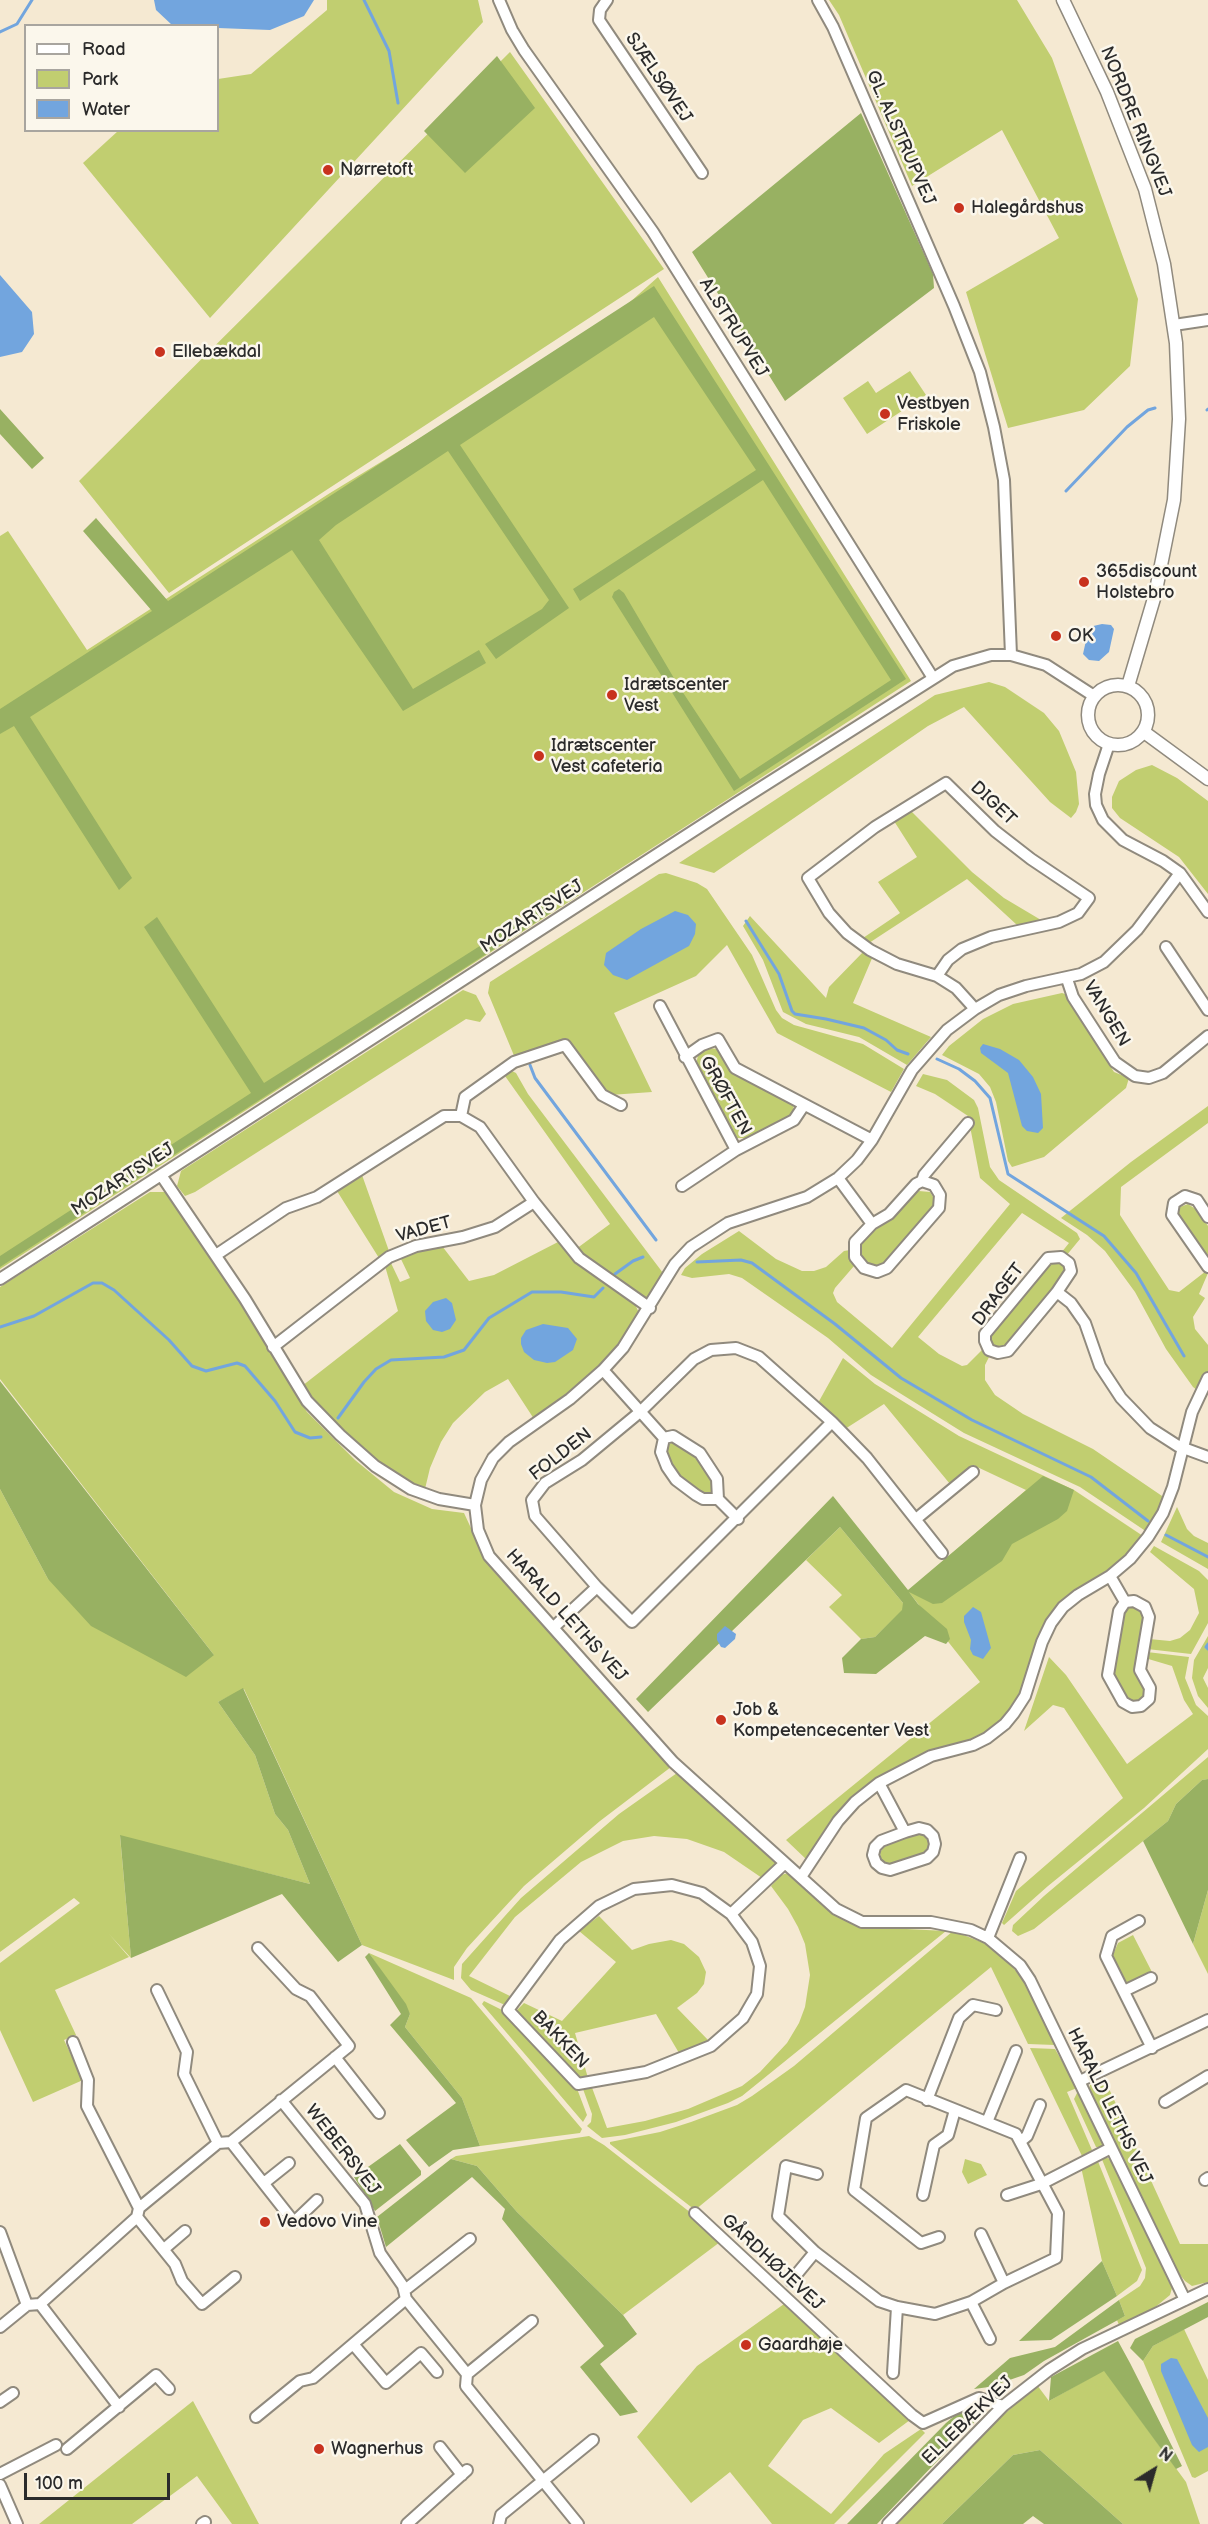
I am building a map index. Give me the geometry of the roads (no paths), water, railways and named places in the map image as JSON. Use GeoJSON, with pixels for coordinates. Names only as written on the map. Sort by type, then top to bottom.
{"type":"FeatureCollection","features":[{"type":"Feature","properties":{"kind":"main road","name":"NORDRE RINGVEJ"},"geometry":{"type":"LineString","coordinates":[[1063,0],[1107,92],[1145,189],[1164,264],[1174,325],[1179,419],[1174,500],[1155,595],[1128,686]]}},
{"type":"Feature","properties":{"kind":"main road"},"geometry":{"type":"LineString","coordinates":[[1109,686],[1128,686],[1143,697],[1148,705],[1149,714],[1144,732],[1128,744],[1109,744],[1091,729],[1088,718],[1089,706],[1094,696],[1109,686]]}},
{"type":"Feature","properties":{"kind":"main road"},"geometry":{"type":"LineString","coordinates":[[1144,732],[1208,779]]}},
{"type":"Feature","properties":{"kind":"street","name":"ALSTRUPVEJ"},"geometry":{"type":"LineString","coordinates":[[499,0],[524,50],[653,232],[933,678]]}},
{"type":"Feature","properties":{"kind":"street","name":"SJÆLSØVEJ"},"geometry":{"type":"LineString","coordinates":[[607,0],[600,10],[599,20],[702,173]]}},
{"type":"Feature","properties":{"kind":"street","name":"GL. ALSTRUPVEJ"},"geometry":{"type":"LineString","coordinates":[[818,0],[833,27],[948,291],[980,372],[1004,480],[1011,655]]}},
{"type":"Feature","properties":{"kind":"street"},"geometry":{"type":"LineString","coordinates":[[1174,325],[1208,320]]}},
{"type":"Feature","properties":{"kind":"street","name":"MOZARTSVEJ"},"geometry":{"type":"LineString","coordinates":[[0,1279],[953,666],[971,659],[1011,655],[1046,665],[1094,696]]}},
{"type":"Feature","properties":{"kind":"street"},"geometry":{"type":"LineString","coordinates":[[1109,744],[1095,794],[1096,805],[1103,820],[1123,840],[1163,861],[1180,873],[1208,912]]}},
{"type":"Feature","properties":{"kind":"street","name":"DIGET"},"geometry":{"type":"LineString","coordinates":[[937,976],[948,960],[962,949],[991,937],[1059,922],[1078,913],[1089,898],[1031,859],[995,831],[946,783],[875,827],[807,878],[829,913],[870,951],[897,964],[937,976],[956,988],[975,1009]]}},
{"type":"Feature","properties":{"kind":"street","name":"HARALD LETHS VEJ"},"geometry":{"type":"LineString","coordinates":[[1180,873],[1137,930],[1115,954],[1093,969],[1067,979],[1026,986],[999,995],[947,1030],[912,1070],[872,1140],[857,1160],[838,1178],[807,1197],[746,1216],[710,1233],[691,1247],[675,1264],[650,1308],[623,1348],[603,1371],[570,1399],[509,1442],[493,1458],[481,1480],[475,1505],[478,1530],[489,1556],[555,1626],[683,1772],[836,1909],[862,1922],[931,1922],[971,1930],[988,1938],[1020,1965],[1030,1980],[1080,2081],[1185,2300]]}},
{"type":"Feature","properties":{"kind":"street"},"geometry":{"type":"LineString","coordinates":[[1166,947],[1208,1010]]}},
{"type":"Feature","properties":{"kind":"street","name":"VANGEN"},"geometry":{"type":"LineString","coordinates":[[1067,979],[1073,997],[1115,1062],[1135,1076],[1149,1078],[1163,1073],[1208,1036]]}},
{"type":"Feature","properties":{"kind":"street","name":"GRØFTEN"},"geometry":{"type":"LineString","coordinates":[[660,1006],[736,1150]]}},
{"type":"Feature","properties":{"kind":"street","name":"GRØFTEN"},"geometry":{"type":"LineString","coordinates":[[685,1057],[702,1045],[718,1040],[735,1068],[872,1140]]}},
{"type":"Feature","properties":{"kind":"street"},"geometry":{"type":"LineString","coordinates":[[462,1116],[465,1096],[514,1062],[565,1046],[602,1095],[621,1105]]}},
{"type":"Feature","properties":{"kind":"street","name":"GRØFTEN"},"geometry":{"type":"LineString","coordinates":[[682,1186],[736,1150],[794,1120],[804,1105]]}},
{"type":"Feature","properties":{"kind":"street"},"geometry":{"type":"LineString","coordinates":[[216,1255],[286,1209],[317,1197],[444,1116],[462,1116],[480,1127],[534,1202],[579,1258],[650,1308]]}},
{"type":"Feature","properties":{"kind":"street"},"geometry":{"type":"LineString","coordinates":[[922,1181],[924,1175],[968,1123]]}},
{"type":"Feature","properties":{"kind":"street"},"geometry":{"type":"LineString","coordinates":[[161,1175],[246,1299],[307,1401],[339,1435],[375,1466],[411,1490],[439,1499],[475,1505]]}},
{"type":"Feature","properties":{"kind":"street"},"geometry":{"type":"LineString","coordinates":[[838,1178],[872,1224]]}},
{"type":"Feature","properties":{"kind":"street"},"geometry":{"type":"LineString","coordinates":[[922,1181],[934,1185],[940,1195],[939,1208],[887,1268],[877,1272],[864,1268],[855,1257],[855,1242],[872,1224],[889,1215],[916,1184],[922,1181]]}},
{"type":"Feature","properties":{"kind":"street"},"geometry":{"type":"LineString","coordinates":[[1208,1217],[1197,1200],[1185,1197],[1174,1203],[1172,1215],[1208,1267]]}},
{"type":"Feature","properties":{"kind":"street","name":"VADET"},"geometry":{"type":"LineString","coordinates":[[273,1347],[389,1257],[416,1246],[463,1237],[495,1227],[534,1202]]}},
{"type":"Feature","properties":{"kind":"street","name":"DRAGET"},"geometry":{"type":"LineString","coordinates":[[1055,1256],[1065,1259],[1071,1271],[1057,1292],[1008,1351],[998,1353],[989,1350],[985,1334],[1048,1258],[1055,1256]]}},
{"type":"Feature","properties":{"kind":"street"},"geometry":{"type":"LineString","coordinates":[[1057,1292],[1081,1317],[1100,1366],[1120,1398],[1150,1428],[1182,1448],[1208,1457]]}},
{"type":"Feature","properties":{"kind":"street","name":"FOLDEN"},"geometry":{"type":"LineString","coordinates":[[832,1422],[738,1519],[632,1622],[597,1587],[535,1516],[532,1500],[545,1484],[582,1460],[640,1412],[694,1359],[711,1350],[736,1348],[759,1357],[832,1422],[867,1458],[942,1553]]}},
{"type":"Feature","properties":{"kind":"street"},"geometry":{"type":"LineString","coordinates":[[603,1371],[664,1438]]}},
{"type":"Feature","properties":{"kind":"street"},"geometry":{"type":"LineString","coordinates":[[801,1877],[838,1821],[855,1802],[879,1783],[931,1756],[973,1745],[987,1738],[1005,1724],[1025,1696],[1042,1642],[1051,1623],[1063,1607],[1110,1576],[1130,1559],[1148,1537],[1163,1513],[1173,1487],[1195,1402],[1208,1378]]}},
{"type":"Feature","properties":{"kind":"street"},"geometry":{"type":"LineString","coordinates":[[664,1438],[673,1436],[700,1453],[717,1479],[718,1499],[738,1519]]}},
{"type":"Feature","properties":{"kind":"street"},"geometry":{"type":"LineString","coordinates":[[664,1438],[661,1452],[676,1480],[696,1496],[703,1499],[718,1499]]}},
{"type":"Feature","properties":{"kind":"street"},"geometry":{"type":"LineString","coordinates":[[916,1519],[973,1472]]}},
{"type":"Feature","properties":{"kind":"street"},"geometry":{"type":"LineString","coordinates":[[1110,1576],[1125,1602]]}},
{"type":"Feature","properties":{"kind":"street"},"geometry":{"type":"LineString","coordinates":[[555,1626],[597,1587]]}},
{"type":"Feature","properties":{"kind":"street"},"geometry":{"type":"LineString","coordinates":[[1134,1601],[1145,1607],[1149,1617],[1140,1670],[1150,1688],[1149,1699],[1142,1706],[1132,1707],[1123,1702],[1108,1675],[1119,1611],[1125,1602],[1134,1601]]}},
{"type":"Feature","properties":{"kind":"street"},"geometry":{"type":"LineString","coordinates":[[879,1783],[905,1832]]}},
{"type":"Feature","properties":{"kind":"street"},"geometry":{"type":"LineString","coordinates":[[919,1828],[927,1830],[933,1836],[935,1844],[933,1852],[927,1858],[891,1870],[882,1868],[876,1863],[873,1855],[875,1846],[881,1841],[905,1832],[919,1828]]}},
{"type":"Feature","properties":{"kind":"street"},"geometry":{"type":"LineString","coordinates":[[988,1938],[1020,1858]]}},
{"type":"Feature","properties":{"kind":"street"},"geometry":{"type":"LineString","coordinates":[[731,1914],[785,1863]]}},
{"type":"Feature","properties":{"kind":"street","name":"BAKKEN"},"geometry":{"type":"LineString","coordinates":[[672,1885],[692,1890],[702,1893],[731,1914],[752,1942],[760,1965],[757,1994],[743,2018],[711,2046],[646,2072],[578,2084],[508,2010],[560,1940],[599,1906],[634,1889],[672,1885]]}},
{"type":"Feature","properties":{"kind":"street"},"geometry":{"type":"LineString","coordinates":[[1139,1921],[1112,1936],[1106,1956],[1152,2048]]}},
{"type":"Feature","properties":{"kind":"street"},"geometry":{"type":"LineString","coordinates":[[258,1948],[296,1989],[310,1996],[349,2046],[335,2057],[379,2113]]}},
{"type":"Feature","properties":{"kind":"street"},"geometry":{"type":"LineString","coordinates":[[1124,1991],[1151,1978]]}},
{"type":"Feature","properties":{"kind":"street"},"geometry":{"type":"LineString","coordinates":[[157,1989],[187,2052],[184,2074],[218,2143]]}},
{"type":"Feature","properties":{"kind":"street"},"geometry":{"type":"LineString","coordinates":[[927,2100],[959,2018],[973,2005],[996,2010]]}},
{"type":"Feature","properties":{"kind":"street"},"geometry":{"type":"LineString","coordinates":[[1080,2081],[1208,2020]]}},
{"type":"Feature","properties":{"kind":"street"},"geometry":{"type":"LineString","coordinates":[[73,2042],[88,2080],[87,2106],[138,2213],[175,2264],[182,2281],[202,2304],[236,2277]]}},
{"type":"Feature","properties":{"kind":"street"},"geometry":{"type":"LineString","coordinates":[[987,2122],[1016,2051]]}},
{"type":"Feature","properties":{"kind":"street","name":"WEBERSVEJ"},"geometry":{"type":"LineString","coordinates":[[231,2142],[335,2057]]}},
{"type":"Feature","properties":{"kind":"street"},"geometry":{"type":"LineString","coordinates":[[1165,2102],[1208,2076]]}},
{"type":"Feature","properties":{"kind":"street"},"geometry":{"type":"LineString","coordinates":[[817,2174],[786,2166],[778,2216],[815,2252],[879,2301],[935,2314],[971,2302],[1056,2258],[1058,2213],[1017,2134],[906,2090],[866,2118],[854,2190],[921,2243],[939,2237]]}},
{"type":"Feature","properties":{"kind":"street","name":"WEBERSVEJ"},"geometry":{"type":"LineString","coordinates":[[281,2100],[365,2204],[380,2253],[405,2292],[467,2374],[466,2386],[578,2524]]}},
{"type":"Feature","properties":{"kind":"street"},"geometry":{"type":"LineString","coordinates":[[1021,2141],[1027,2136],[1040,2105]]}},
{"type":"Feature","properties":{"kind":"street"},"geometry":{"type":"LineString","coordinates":[[923,2195],[934,2145],[948,2135],[955,2110]]}},
{"type":"Feature","properties":{"kind":"street"},"geometry":{"type":"LineString","coordinates":[[0,2327],[27,2306],[40,2304],[86,2265],[138,2213],[218,2143],[231,2142],[294,2222],[317,2200]]}},
{"type":"Feature","properties":{"kind":"street"},"geometry":{"type":"LineString","coordinates":[[1007,2195],[1041,2184],[1111,2148]]}},
{"type":"Feature","properties":{"kind":"street"},"geometry":{"type":"LineString","coordinates":[[264,2183],[289,2163]]}},
{"type":"Feature","properties":{"kind":"street","name":"GÅRDHØJEVEJ"},"geometry":{"type":"LineString","coordinates":[[695,2213],[918,2419],[923,2422],[979,2398],[1003,2406]]}},
{"type":"Feature","properties":{"kind":"street"},"geometry":{"type":"LineString","coordinates":[[164,2249],[185,2231]]}},
{"type":"Feature","properties":{"kind":"street"},"geometry":{"type":"LineString","coordinates":[[0,2232],[27,2306]]}},
{"type":"Feature","properties":{"kind":"street"},"geometry":{"type":"LineString","coordinates":[[981,2234],[1004,2283]]}},
{"type":"Feature","properties":{"kind":"street"},"geometry":{"type":"LineString","coordinates":[[256,2417],[300,2380],[313,2378],[353,2344],[405,2292],[470,2239]]}},
{"type":"Feature","properties":{"kind":"street"},"geometry":{"type":"LineString","coordinates":[[791,2281],[815,2252]]}},
{"type":"Feature","properties":{"kind":"street","name":"ELLEBÆKVEJ"},"geometry":{"type":"LineString","coordinates":[[888,2524],[1003,2406],[1049,2370],[1082,2349],[1208,2289]]}},
{"type":"Feature","properties":{"kind":"street"},"geometry":{"type":"LineString","coordinates":[[971,2302],[990,2339]]}},
{"type":"Feature","properties":{"kind":"street"},"geometry":{"type":"LineString","coordinates":[[40,2304],[119,2407]]}},
{"type":"Feature","properties":{"kind":"street"},"geometry":{"type":"LineString","coordinates":[[893,2373],[897,2307]]}},
{"type":"Feature","properties":{"kind":"street"},"geometry":{"type":"LineString","coordinates":[[467,2374],[532,2321]]}},
{"type":"Feature","properties":{"kind":"street"},"geometry":{"type":"LineString","coordinates":[[353,2344],[386,2383],[421,2353],[437,2372]]}},
{"type":"Feature","properties":{"kind":"street"},"geometry":{"type":"LineString","coordinates":[[67,2449],[156,2375],[169,2389]]}},
{"type":"Feature","properties":{"kind":"street"},"geometry":{"type":"LineString","coordinates":[[0,2402],[13,2393]]}},
{"type":"Feature","properties":{"kind":"street"},"geometry":{"type":"LineString","coordinates":[[499,2524],[501,2515],[592,2440]]}},
{"type":"Feature","properties":{"kind":"street"},"geometry":{"type":"LineString","coordinates":[[0,2474],[56,2445]]}},
{"type":"Feature","properties":{"kind":"street"},"geometry":{"type":"LineString","coordinates":[[406,2524],[465,2472],[440,2447]]}},
{"type":"Feature","properties":{"kind":"street"},"geometry":{"type":"LineString","coordinates":[[0,2485],[17,2524]]}},
{"type":"Feature","properties":{"kind":"water"},"geometry":{"type":"Polygon","coordinates":[[[154,0],[314,0],[304,16],[270,30],[219,28],[219,24],[171,24],[156,10],[154,0]]]}},
{"type":"Feature","properties":{"kind":"water"},"geometry":{"type":"Polygon","coordinates":[[[0,275],[32,312],[34,334],[22,352],[0,357],[0,275]]]}},
{"type":"Feature","properties":{"kind":"water"},"geometry":{"type":"Polygon","coordinates":[[[1102,624],[1111,625],[1114,629],[1109,652],[1099,661],[1089,660],[1083,654],[1089,627],[1102,624]]]}},
{"type":"Feature","properties":{"kind":"water"},"geometry":{"type":"Polygon","coordinates":[[[675,911],[688,915],[696,924],[695,934],[689,946],[627,980],[613,975],[604,965],[606,953],[641,929],[675,911]]]}},
{"type":"Feature","properties":{"kind":"water"},"geometry":{"type":"Polygon","coordinates":[[[983,1044],[1000,1049],[1019,1060],[1033,1077],[1041,1094],[1043,1128],[1038,1133],[1027,1131],[1022,1126],[1008,1073],[981,1053],[980,1048],[983,1044]]]}},
{"type":"Feature","properties":{"kind":"water"},"geometry":{"type":"Polygon","coordinates":[[[446,1298],[452,1303],[456,1320],[450,1329],[442,1332],[433,1330],[426,1321],[425,1311],[433,1302],[446,1298]]]}},
{"type":"Feature","properties":{"kind":"water"},"geometry":{"type":"Polygon","coordinates":[[[543,1324],[568,1328],[577,1339],[573,1350],[555,1362],[534,1360],[524,1352],[521,1344],[521,1338],[526,1330],[543,1324]]]}},
{"type":"Feature","properties":{"kind":"water"},"geometry":{"type":"Polygon","coordinates":[[[973,1607],[981,1612],[991,1648],[983,1659],[973,1655],[970,1649],[971,1640],[964,1622],[964,1616],[973,1607]]]}},
{"type":"Feature","properties":{"kind":"water"},"geometry":{"type":"Polygon","coordinates":[[[725,1626],[736,1634],[735,1639],[725,1648],[721,1647],[717,1640],[717,1634],[725,1626]]]}},
{"type":"Feature","properties":{"kind":"water"},"geometry":{"type":"Polygon","coordinates":[[[1171,2358],[1177,2359],[1208,2418],[1208,2447],[1199,2452],[1192,2445],[1161,2371],[1161,2364],[1171,2358]]]}},
{"type":"Feature","properties":{"kind":"waterway"},"geometry":{"type":"LineString","coordinates":[[0,32],[17,24],[32,0]]}},
{"type":"Feature","properties":{"kind":"waterway"},"geometry":{"type":"LineString","coordinates":[[364,0],[389,51],[398,103]]}},
{"type":"Feature","properties":{"kind":"waterway"},"geometry":{"type":"LineString","coordinates":[[1066,491],[1127,427],[1148,410],[1155,408]]}},
{"type":"Feature","properties":{"kind":"waterway"},"geometry":{"type":"LineString","coordinates":[[746,921],[779,974],[795,1014],[864,1028],[886,1040],[897,1050],[908,1054]]}},
{"type":"Feature","properties":{"kind":"waterway"},"geometry":{"type":"LineString","coordinates":[[937,1059],[959,1069],[975,1081],[990,1098],[1008,1174],[1104,1236],[1136,1273],[1184,1356]]}},
{"type":"Feature","properties":{"kind":"waterway"},"geometry":{"type":"LineString","coordinates":[[530,1065],[535,1078],[656,1240]]}},
{"type":"Feature","properties":{"kind":"waterway"},"geometry":{"type":"LineString","coordinates":[[615,1274],[643,1257]]}},
{"type":"Feature","properties":{"kind":"waterway"},"geometry":{"type":"LineString","coordinates":[[697,1262],[741,1260],[752,1263],[835,1324],[901,1378],[972,1420],[1091,1477],[1148,1521]]}},
{"type":"Feature","properties":{"kind":"waterway"},"geometry":{"type":"LineString","coordinates":[[0,1327],[34,1316],[93,1283],[102,1283],[114,1290],[169,1340],[192,1366],[206,1371],[237,1363],[245,1366],[275,1401],[295,1432],[310,1438],[321,1437]]}},
{"type":"Feature","properties":{"kind":"waterway"},"geometry":{"type":"LineString","coordinates":[[338,1418],[364,1382],[376,1369],[391,1360],[444,1357],[464,1350],[489,1318],[532,1292],[561,1292],[594,1297],[603,1288]]}},
{"type":"Feature","properties":{"kind":"waterway"},"geometry":{"type":"LineString","coordinates":[[1166,1535],[1208,1557]]}},
{"type":"Feature","properties":{"kind":"waterway"},"geometry":{"type":"LineString","coordinates":[[1208,1644],[1206,1647],[1208,1649]]}},
{"type":"Feature","properties":{"kind":"place","name":"Nørretoft"},"geometry":{"type":"Point","coordinates":[328,170]}},
{"type":"Feature","properties":{"kind":"place","name":"Halegårdshus"},"geometry":{"type":"Point","coordinates":[959,208]}},
{"type":"Feature","properties":{"kind":"place","name":"Ellebækdal"},"geometry":{"type":"Point","coordinates":[160,352]}},
{"type":"Feature","properties":{"kind":"place","name":"Vestbyen Friskole"},"geometry":{"type":"Point","coordinates":[885,414]}},
{"type":"Feature","properties":{"kind":"place","name":"365discount Holstebro"},"geometry":{"type":"Point","coordinates":[1084,582]}},
{"type":"Feature","properties":{"kind":"place","name":"OK"},"geometry":{"type":"Point","coordinates":[1056,636]}},
{"type":"Feature","properties":{"kind":"place","name":"Idrætscenter Vest"},"geometry":{"type":"Point","coordinates":[612,695]}},
{"type":"Feature","properties":{"kind":"place","name":"Idrætscenter Vest cafeteria"},"geometry":{"type":"Point","coordinates":[539,756]}},
{"type":"Feature","properties":{"kind":"place","name":"Job & Kompetencecenter Vest"},"geometry":{"type":"Point","coordinates":[721,1720]}},
{"type":"Feature","properties":{"kind":"place","name":"Vedovo Vine"},"geometry":{"type":"Point","coordinates":[265,2222]}},
{"type":"Feature","properties":{"kind":"place","name":"Gaardhøje"},"geometry":{"type":"Point","coordinates":[746,2345]}},
{"type":"Feature","properties":{"kind":"place","name":"Wagnerhus"},"geometry":{"type":"Point","coordinates":[319,2449]}}]}
